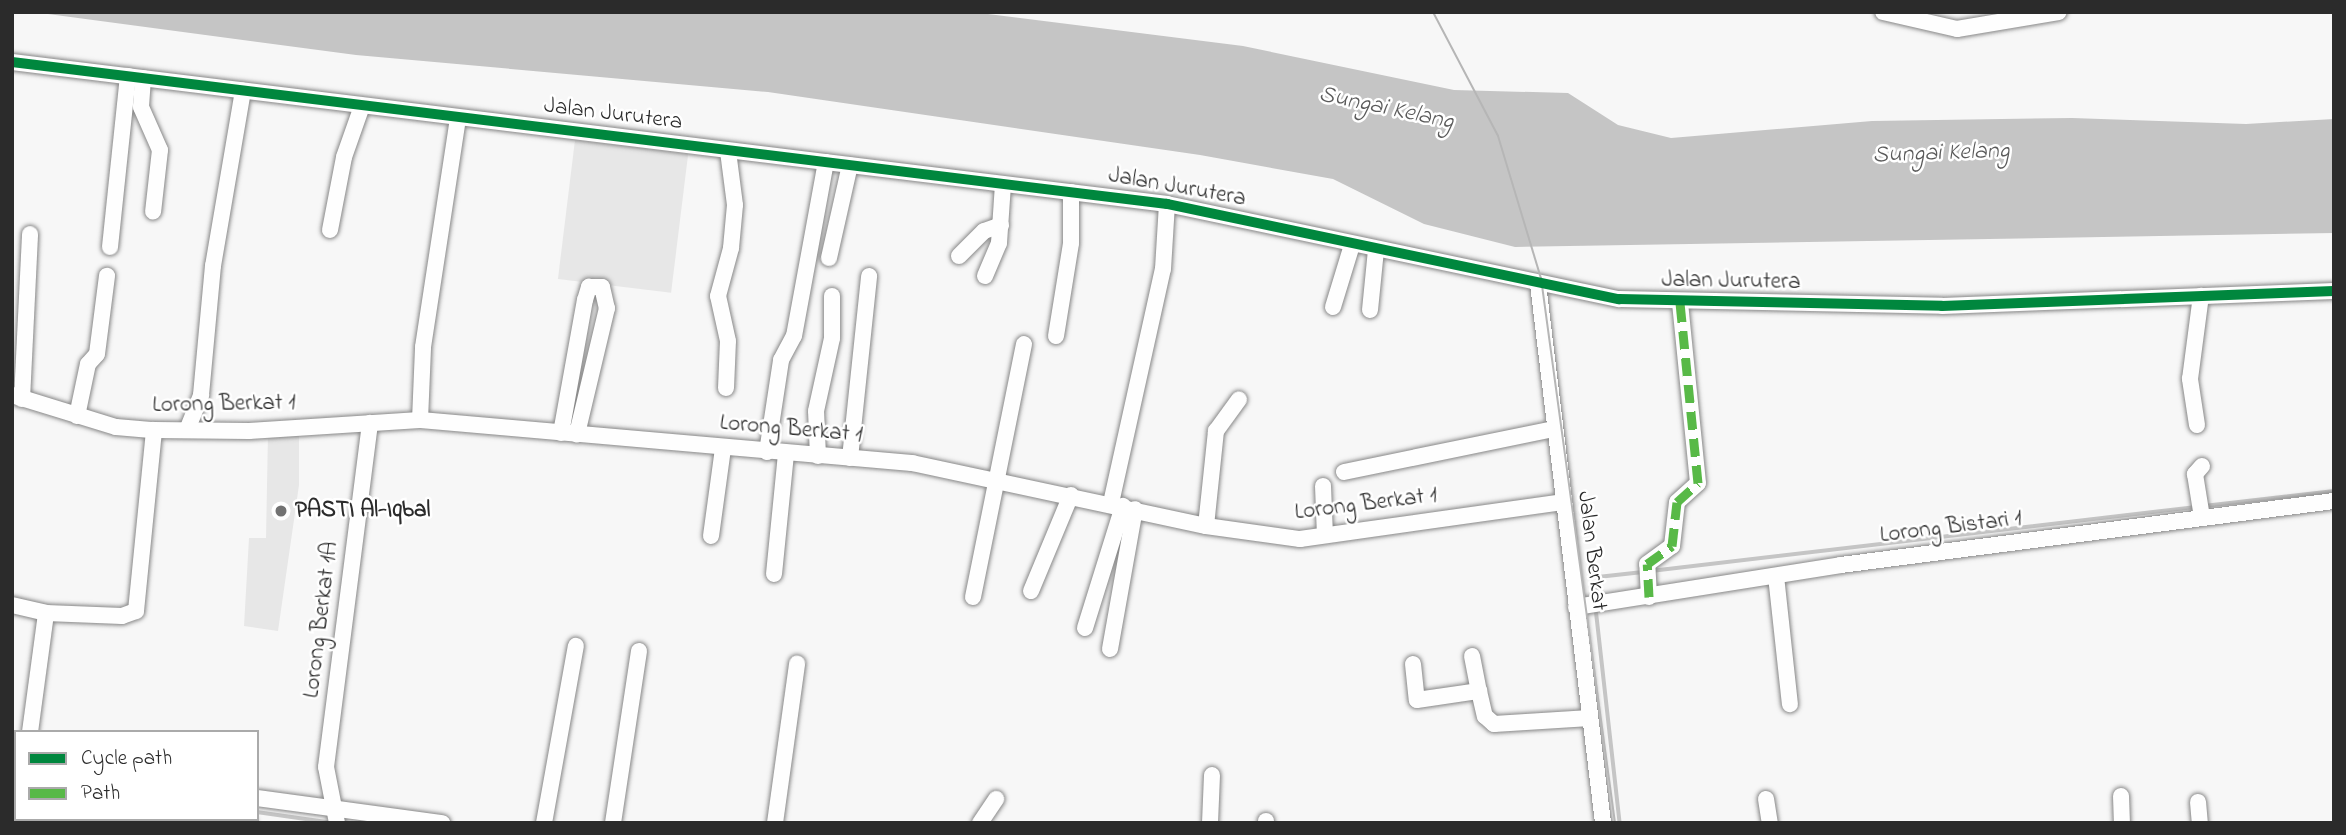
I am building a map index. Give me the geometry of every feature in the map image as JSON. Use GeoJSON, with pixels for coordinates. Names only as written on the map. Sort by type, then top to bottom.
{"type":"FeatureCollection","features":[{"type":"Feature","properties":{"kind":"street"},"geometry":{"type":"LineString","coordinates":[[1883,12],[1957,29],[2059,12]]}},
{"type":"Feature","properties":{"kind":"street","name":"Jalan Jurutera"},"geometry":{"type":"LineString","coordinates":[[12,62],[1167,204],[1538,284],[1680,304],[1942,306],[2334,291]]}},
{"type":"Feature","properties":{"kind":"street"},"geometry":{"type":"LineString","coordinates":[[136,77],[141,107],[160,150],[153,212]]}},
{"type":"Feature","properties":{"kind":"street"},"geometry":{"type":"LineString","coordinates":[[110,247],[136,77]]}},
{"type":"Feature","properties":{"kind":"street"},"geometry":{"type":"LineString","coordinates":[[187,429],[201,395],[213,266],[228,204],[243,91]]}},
{"type":"Feature","properties":{"kind":"street"},"geometry":{"type":"LineString","coordinates":[[330,230],[344,157],[362,106]]}},
{"type":"Feature","properties":{"kind":"street"},"geometry":{"type":"LineString","coordinates":[[420,420],[423,347],[458,118]]}},
{"type":"Feature","properties":{"kind":"street"},"geometry":{"type":"LineString","coordinates":[[726,388],[728,341],[718,296],[732,248],[735,205],[728,150]]}},
{"type":"Feature","properties":{"kind":"street"},"geometry":{"type":"LineString","coordinates":[[767,452],[781,360],[794,337],[826,162]]}},
{"type":"Feature","properties":{"kind":"street"},"geometry":{"type":"LineString","coordinates":[[829,258],[850,165]]}},
{"type":"Feature","properties":{"kind":"street"},"geometry":{"type":"LineString","coordinates":[[985,276],[997,252],[1003,184]]}},
{"type":"Feature","properties":{"kind":"street"},"geometry":{"type":"LineString","coordinates":[[1056,336],[1071,243],[1071,192]]}},
{"type":"Feature","properties":{"kind":"street"},"geometry":{"type":"LineString","coordinates":[[1110,649],[1123,506],[1163,269],[1167,204]]}},
{"type":"Feature","properties":{"kind":"street"},"geometry":{"type":"LineString","coordinates":[[959,256],[978,235],[1001,225]]}},
{"type":"Feature","properties":{"kind":"street"},"geometry":{"type":"LineString","coordinates":[[17,397],[30,234]]}},
{"type":"Feature","properties":{"kind":"street"},"geometry":{"type":"LineString","coordinates":[[1333,307],[1352,245]]}},
{"type":"Feature","properties":{"kind":"street"},"geometry":{"type":"LineString","coordinates":[[1370,310],[1376,250]]}},
{"type":"Feature","properties":{"kind":"street"},"geometry":{"type":"LineString","coordinates":[[77,416],[88,364],[97,354],[107,276]]}},
{"type":"Feature","properties":{"kind":"street"},"geometry":{"type":"LineString","coordinates":[[850,458],[869,276]]}},
{"type":"Feature","properties":{"kind":"street","name":"Jalan Berkat"},"geometry":{"type":"LineString","coordinates":[[1538,284],[1562,502],[1581,606],[1590,718],[1603,823]]}},
{"type":"Feature","properties":{"kind":"street"},"geometry":{"type":"LineString","coordinates":[[589,287],[602,287],[607,308],[569,434],[585,300],[589,287]]}},
{"type":"Feature","properties":{"kind":"street"},"geometry":{"type":"LineString","coordinates":[[818,456],[816,411],[832,338],[832,296]]}},
{"type":"Feature","properties":{"kind":"street"},"geometry":{"type":"LineString","coordinates":[[2197,425],[2190,379],[2201,296]]}},
{"type":"Feature","properties":{"kind":"street"},"geometry":{"type":"LineString","coordinates":[[1649,597],[1647,572],[1672,546],[1677,502],[1698,482],[1680,304]]}},
{"type":"Feature","properties":{"kind":"street"},"geometry":{"type":"LineString","coordinates":[[973,597],[1024,344]]}},
{"type":"Feature","properties":{"kind":"street","name":"Lorong Berkat 1"},"geometry":{"type":"LineString","coordinates":[[17,397],[77,416],[154,430],[420,420],[850,458],[996,478],[1206,526],[1289,538],[1562,502]]}},
{"type":"Feature","properties":{"kind":"street"},"geometry":{"type":"LineString","coordinates":[[1206,526],[1216,431],[1239,399]]}},
{"type":"Feature","properties":{"kind":"street","name":"Lorong Berkat 1A"},"geometry":{"type":"LineString","coordinates":[[336,815],[326,767],[370,423]]}},
{"type":"Feature","properties":{"kind":"street"},"geometry":{"type":"LineString","coordinates":[[1344,472],[1553,429]]}},
{"type":"Feature","properties":{"kind":"street"},"geometry":{"type":"LineString","coordinates":[[12,605],[46,613],[122,616],[139,607],[154,430]]}},
{"type":"Feature","properties":{"kind":"street"},"geometry":{"type":"LineString","coordinates":[[711,536],[723,448]]}},
{"type":"Feature","properties":{"kind":"street"},"geometry":{"type":"LineString","coordinates":[[774,574],[786,454]]}},
{"type":"Feature","properties":{"kind":"street"},"geometry":{"type":"LineString","coordinates":[[2200,508],[2195,474],[2202,466]]}},
{"type":"Feature","properties":{"kind":"street"},"geometry":{"type":"LineString","coordinates":[[1323,485],[1325,535]]}},
{"type":"Feature","properties":{"kind":"street"},"geometry":{"type":"LineString","coordinates":[[1031,591],[1071,495]]}},
{"type":"Feature","properties":{"kind":"street","name":"Lorong Bistari 1"},"geometry":{"type":"LineString","coordinates":[[1581,606],[2200,508],[2334,501]]}},
{"type":"Feature","properties":{"kind":"street"},"geometry":{"type":"LineString","coordinates":[[1085,628],[1123,506]]}},
{"type":"Feature","properties":{"kind":"street"},"geometry":{"type":"LineString","coordinates":[[1776,576],[1790,704]]}},
{"type":"Feature","properties":{"kind":"street"},"geometry":{"type":"LineString","coordinates":[[30,730],[46,613]]}},
{"type":"Feature","properties":{"kind":"street"},"geometry":{"type":"LineString","coordinates":[[544,823],[576,646]]}},
{"type":"Feature","properties":{"kind":"street"},"geometry":{"type":"LineString","coordinates":[[613,823],[639,651]]}},
{"type":"Feature","properties":{"kind":"street"},"geometry":{"type":"LineString","coordinates":[[1472,656],[1485,716],[1494,724],[1590,718]]}},
{"type":"Feature","properties":{"kind":"street"},"geometry":{"type":"LineString","coordinates":[[775,823],[797,664]]}},
{"type":"Feature","properties":{"kind":"street"},"geometry":{"type":"LineString","coordinates":[[1413,664],[1417,700],[1479,691]]}},
{"type":"Feature","properties":{"kind":"street"},"geometry":{"type":"LineString","coordinates":[[1210,823],[1212,775]]}},
{"type":"Feature","properties":{"kind":"street"},"geometry":{"type":"LineString","coordinates":[[2121,796],[2122,823]]}},
{"type":"Feature","properties":{"kind":"street"},"geometry":{"type":"LineString","coordinates":[[259,798],[336,815],[442,823]]}},
{"type":"Feature","properties":{"kind":"street"},"geometry":{"type":"LineString","coordinates":[[980,823],[996,799]]}},
{"type":"Feature","properties":{"kind":"street"},"geometry":{"type":"LineString","coordinates":[[1766,799],[1770,823]]}},
{"type":"Feature","properties":{"kind":"street"},"geometry":{"type":"LineString","coordinates":[[2198,802],[2200,823]]}},
{"type":"Feature","properties":{"kind":"shaded area"},"geometry":{"type":"Polygon","coordinates":[[[575,140],[688,154],[671,293],[558,279],[575,140]]]}},
{"type":"Feature","properties":{"kind":"shaded area","name":"PASTI Al-Iqbal"},"geometry":{"type":"Polygon","coordinates":[[[268,433],[299,434],[299,485],[278,631],[244,626],[249,538],[266,538],[268,433]]]}},
{"type":"Feature","properties":{"kind":"water","name":"Sungai Kelang"},"geometry":{"type":"Polygon","coordinates":[[[33,12],[972,12],[1243,46],[1454,90],[1568,93],[1618,125],[1671,138],[1872,121],[2072,118],[2246,124],[2334,119],[2334,233],[1515,247],[1424,224],[1333,179],[1200,155],[768,92],[356,55],[33,12]]]}},
{"type":"Feature","properties":{"kind":"waterway"},"geometry":{"type":"LineString","coordinates":[[2204,506],[2334,491]]}},
{"type":"Feature","properties":{"kind":"waterway"},"geometry":{"type":"LineString","coordinates":[[1651,571],[2196,507]]}},
{"type":"Feature","properties":{"kind":"waterway"},"geometry":{"type":"LineString","coordinates":[[1596,601],[1598,577],[1643,572]]}},
{"type":"Feature","properties":{"kind":"waterway"},"geometry":{"type":"LineString","coordinates":[[1596,608],[1620,823]]}},
{"type":"Feature","properties":{"kind":"waterway"},"geometry":{"type":"LineString","coordinates":[[259,812],[333,823]]}},
{"type":"Feature","properties":{"kind":"tram line"},"geometry":{"type":"LineString","coordinates":[[1433,12],[1498,136],[1541,278],[1615,823]]}},
{"type":"Feature","properties":{"kind":"marked path"},"geometry":{"type":"LineString","coordinates":[[1649,597],[1647,564],[1672,546],[1677,502],[1698,483],[1680,304]]}},
{"type":"Feature","properties":{"kind":"cycle path"},"geometry":{"type":"LineString","coordinates":[[12,62],[1167,204],[1619,299],[1942,306],[2334,291]]}},
{"type":"Feature","properties":{"kind":"place","name":"PASTI Al-Iqbal"},"geometry":{"type":"Point","coordinates":[281,511]}}]}
